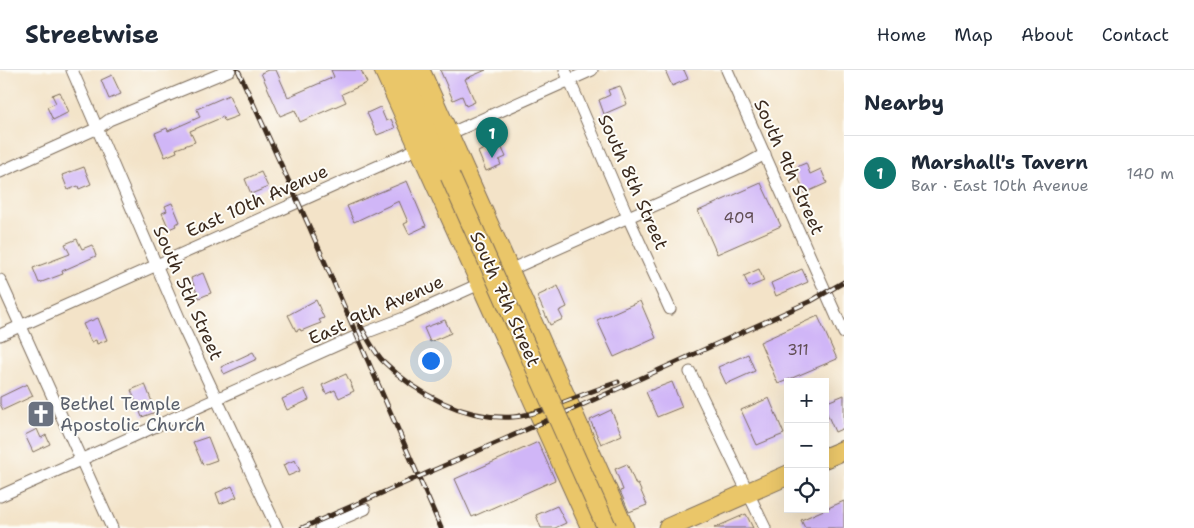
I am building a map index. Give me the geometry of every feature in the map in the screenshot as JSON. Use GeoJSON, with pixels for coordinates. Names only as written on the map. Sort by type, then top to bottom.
{"type":"FeatureCollection","features":[{"type":"Feature","properties":{"kind":"main road"},"geometry":{"type":"LineString","coordinates":[[384,70],[592,528]]}},
{"type":"Feature","properties":{"kind":"main road","name":"South 7th Street"},"geometry":{"type":"LineString","coordinates":[[402,70],[606,528]]}},
{"type":"Feature","properties":{"kind":"main road"},"geometry":{"type":"LineString","coordinates":[[420,70],[624,528]]}},
{"type":"Feature","properties":{"kind":"main road"},"geometry":{"type":"LineString","coordinates":[[829,456],[844,450]]}},
{"type":"Feature","properties":{"kind":"main road"},"geometry":{"type":"LineString","coordinates":[[668,528],[784,477]]}},
{"type":"Feature","properties":{"kind":"street","name":"South 5th Street"},"geometry":{"type":"LineString","coordinates":[[72,70],[156,266],[277,528]]}},
{"type":"Feature","properties":{"kind":"street"},"geometry":{"type":"LineString","coordinates":[[0,172],[98,128],[109,120],[230,70]]}},
{"type":"Feature","properties":{"kind":"street"},"geometry":{"type":"LineString","coordinates":[[449,134],[567,75],[592,70]]}},
{"type":"Feature","properties":{"kind":"street","name":"South 9th Street"},"geometry":{"type":"LineString","coordinates":[[727,70],[844,333]]}},
{"type":"Feature","properties":{"kind":"street","name":"South 8th Street"},"geometry":{"type":"LineString","coordinates":[[567,75],[670,309]]}},
{"type":"Feature","properties":{"kind":"street","name":"East 10th Avenue"},"geometry":{"type":"LineString","coordinates":[[0,335],[419,148]]}},
{"type":"Feature","properties":{"kind":"street","name":"East 9th Avenue"},"geometry":{"type":"LineString","coordinates":[[0,496],[743,166],[765,154]]}},
{"type":"Feature","properties":{"kind":"street"},"geometry":{"type":"LineString","coordinates":[[0,280],[112,528]]}},
{"type":"Feature","properties":{"kind":"street"},"geometry":{"type":"LineString","coordinates":[[690,372],[765,528]]}},
{"type":"Feature","properties":{"kind":"street"},"geometry":{"type":"LineString","coordinates":[[321,528],[364,509]]}},
{"type":"Feature","properties":{"kind":"building"},"geometry":{"type":"Polygon","coordinates":[[[268,70],[276,70],[288,97],[334,77],[331,70],[361,70],[367,83],[342,94],[346,102],[300,122],[295,110],[280,116],[261,73],[268,70]]]}},
{"type":"Feature","properties":{"kind":"building"},"geometry":{"type":"Polygon","coordinates":[[[440,70],[486,70],[465,79],[475,102],[466,106],[462,96],[453,100],[440,70]]]}},
{"type":"Feature","properties":{"kind":"building"},"geometry":{"type":"Polygon","coordinates":[[[665,70],[684,70],[688,79],[672,86],[665,70]]]}},
{"type":"Feature","properties":{"kind":"building"},"geometry":{"type":"Polygon","coordinates":[[[112,75],[121,94],[109,99],[101,80],[112,75]]]}},
{"type":"Feature","properties":{"kind":"building"},"geometry":{"type":"Polygon","coordinates":[[[620,86],[627,104],[604,114],[599,100],[610,95],[608,90],[620,86]]]}},
{"type":"Feature","properties":{"kind":"building"},"geometry":{"type":"Polygon","coordinates":[[[60,92],[69,112],[53,120],[47,107],[56,103],[52,95],[60,92]]]}},
{"type":"Feature","properties":{"kind":"building"},"geometry":{"type":"Polygon","coordinates":[[[229,95],[238,116],[224,121],[223,117],[190,131],[195,142],[176,149],[177,152],[165,157],[155,133],[167,128],[168,131],[200,117],[197,109],[229,95]]]}},
{"type":"Feature","properties":{"kind":"building"},"geometry":{"type":"Polygon","coordinates":[[[380,107],[386,121],[391,119],[395,128],[377,135],[367,113],[380,107]]]}},
{"type":"Feature","properties":{"kind":"building"},"geometry":{"type":"Polygon","coordinates":[[[492,145],[494,150],[501,146],[506,157],[499,160],[501,165],[486,171],[478,152],[492,145]]]}},
{"type":"Feature","properties":{"kind":"building"},"geometry":{"type":"Polygon","coordinates":[[[806,163],[810,174],[821,169],[827,183],[805,193],[794,168],[806,163]]]}},
{"type":"Feature","properties":{"kind":"building"},"geometry":{"type":"Polygon","coordinates":[[[84,167],[91,184],[79,189],[78,186],[68,190],[62,175],[84,167]]]}},
{"type":"Feature","properties":{"kind":"building"},"geometry":{"type":"Polygon","coordinates":[[[261,172],[268,187],[251,194],[245,179],[261,172]]]}},
{"type":"Feature","properties":{"kind":"building"},"geometry":{"type":"Polygon","coordinates":[[[407,181],[426,226],[409,234],[404,224],[408,222],[399,201],[354,222],[347,206],[407,181]]]}},
{"type":"Feature","properties":{"kind":"building"},"geometry":{"type":"Polygon","coordinates":[[[761,183],[781,226],[717,254],[698,211],[761,183]]]}},
{"type":"Feature","properties":{"kind":"building"},"geometry":{"type":"Polygon","coordinates":[[[172,203],[180,222],[169,229],[162,213],[167,211],[165,206],[172,203]]]}},
{"type":"Feature","properties":{"kind":"building"},"geometry":{"type":"Polygon","coordinates":[[[77,239],[82,249],[92,245],[96,256],[62,271],[63,274],[39,283],[33,268],[70,254],[65,244],[77,239]]]}},
{"type":"Feature","properties":{"kind":"building"},"geometry":{"type":"Polygon","coordinates":[[[759,269],[764,281],[749,287],[744,276],[759,269]]]}},
{"type":"Feature","properties":{"kind":"building"},"geometry":{"type":"Polygon","coordinates":[[[802,269],[808,282],[776,296],[771,283],[802,269]]]}},
{"type":"Feature","properties":{"kind":"building"},"geometry":{"type":"Polygon","coordinates":[[[203,273],[211,293],[199,298],[191,278],[203,273]]]}},
{"type":"Feature","properties":{"kind":"building"},"geometry":{"type":"Polygon","coordinates":[[[558,286],[567,307],[559,311],[563,319],[550,325],[537,296],[558,286]]]}},
{"type":"Feature","properties":{"kind":"building"},"geometry":{"type":"Polygon","coordinates":[[[316,300],[324,318],[319,320],[321,323],[301,331],[300,329],[296,331],[288,315],[316,300]]]}},
{"type":"Feature","properties":{"kind":"building"},"geometry":{"type":"Polygon","coordinates":[[[640,301],[656,338],[614,357],[597,320],[640,301]]]}},
{"type":"Feature","properties":{"kind":"building"},"geometry":{"type":"Polygon","coordinates":[[[818,316],[837,359],[792,378],[784,378],[784,381],[778,384],[760,342],[818,316]]]}},
{"type":"Feature","properties":{"kind":"building"},"geometry":{"type":"Polygon","coordinates":[[[98,318],[107,340],[97,344],[96,340],[91,342],[83,324],[98,318]]]}},
{"type":"Feature","properties":{"kind":"building"},"geometry":{"type":"Polygon","coordinates":[[[445,320],[451,333],[430,342],[424,328],[445,320]]]}},
{"type":"Feature","properties":{"kind":"building"},"geometry":{"type":"Polygon","coordinates":[[[253,352],[257,359],[224,374],[221,367],[253,352]]]}},
{"type":"Feature","properties":{"kind":"building"},"geometry":{"type":"Polygon","coordinates":[[[748,354],[755,371],[726,384],[718,367],[748,354]]]}},
{"type":"Feature","properties":{"kind":"building"},"geometry":{"type":"Polygon","coordinates":[[[346,374],[354,391],[339,398],[335,390],[326,394],[322,385],[346,374]]]}},
{"type":"Feature","properties":{"kind":"building"},"geometry":{"type":"Polygon","coordinates":[[[672,382],[682,407],[657,417],[646,392],[672,382]]]}},
{"type":"Feature","properties":{"kind":"building"},"geometry":{"type":"Polygon","coordinates":[[[27,384],[33,396],[3,410],[0,404],[0,397],[27,384]]]}},
{"type":"Feature","properties":{"kind":"building"},"geometry":{"type":"Polygon","coordinates":[[[145,384],[156,412],[142,417],[131,390],[145,384]]]}},
{"type":"Feature","properties":{"kind":"building"},"geometry":{"type":"Polygon","coordinates":[[[304,389],[309,400],[287,410],[282,399],[304,389]]]}},
{"type":"Feature","properties":{"kind":"building"},"geometry":{"type":"Polygon","coordinates":[[[844,395],[844,428],[835,432],[829,418],[829,401],[844,395]]]}},
{"type":"Feature","properties":{"kind":"building"},"geometry":{"type":"Polygon","coordinates":[[[769,398],[784,434],[757,445],[741,410],[769,398]]]}},
{"type":"Feature","properties":{"kind":"building"},"geometry":{"type":"Polygon","coordinates":[[[611,410],[622,435],[601,444],[590,420],[611,410]]]}},
{"type":"Feature","properties":{"kind":"building"},"geometry":{"type":"Polygon","coordinates":[[[37,429],[41,438],[46,435],[50,444],[33,452],[25,435],[37,429]]]}},
{"type":"Feature","properties":{"kind":"building"},"geometry":{"type":"Polygon","coordinates":[[[208,437],[217,460],[203,465],[193,442],[208,437]]]}},
{"type":"Feature","properties":{"kind":"building"},"geometry":{"type":"Polygon","coordinates":[[[538,442],[555,480],[472,517],[455,479],[538,442]]]}},
{"type":"Feature","properties":{"kind":"building"},"geometry":{"type":"Polygon","coordinates":[[[295,460],[300,471],[288,476],[283,465],[295,460]]]}},
{"type":"Feature","properties":{"kind":"building"},"geometry":{"type":"Polygon","coordinates":[[[627,464],[647,505],[629,512],[620,491],[623,490],[615,469],[627,464]]]}},
{"type":"Feature","properties":{"kind":"building"},"geometry":{"type":"Polygon","coordinates":[[[232,486],[237,497],[220,504],[216,493],[232,486]]]}},
{"type":"Feature","properties":{"kind":"building"},"geometry":{"type":"Polygon","coordinates":[[[844,501],[844,528],[805,528],[801,520],[817,513],[829,513],[829,508],[844,501]]]}},
{"type":"Feature","properties":{"kind":"building"},"geometry":{"type":"Polygon","coordinates":[[[557,506],[566,523],[555,528],[541,528],[536,515],[557,506]]]}},
{"type":"Feature","properties":{"kind":"building"},"geometry":{"type":"Polygon","coordinates":[[[746,514],[753,528],[714,528],[746,514]]]}},
{"type":"Feature","properties":{"kind":"railway"},"geometry":{"type":"LineString","coordinates":[[238,70],[309,226],[441,528]]}},
{"type":"Feature","properties":{"kind":"railway"},"geometry":{"type":"LineString","coordinates":[[302,528],[571,410],[811,301],[844,282]]}},
{"type":"Feature","properties":{"kind":"railway"},"geometry":{"type":"LineString","coordinates":[[355,315],[375,350],[383,361],[396,373],[426,394],[459,409],[477,414],[495,417],[526,415],[618,382]]}},
{"type":"Feature","properties":{"kind":"place","name":"Marshall's Tavern"},"geometry":{"type":"Point","coordinates":[492,158]}},
{"type":"Feature","properties":{"kind":"place","name":"Bethel Temple Apostolic Church"},"geometry":{"type":"Point","coordinates":[41,414]}}]}
